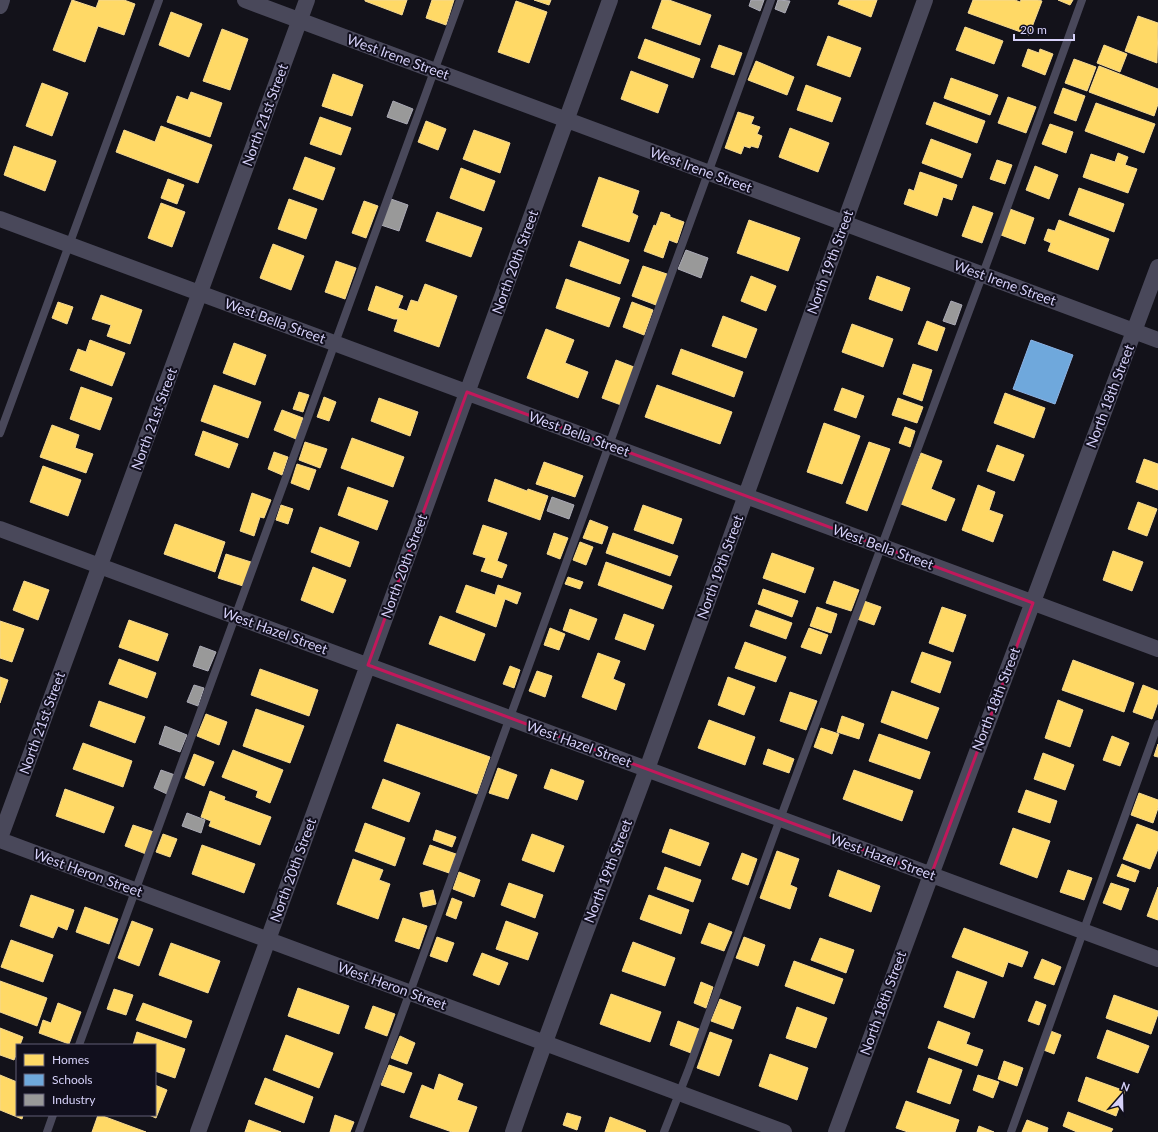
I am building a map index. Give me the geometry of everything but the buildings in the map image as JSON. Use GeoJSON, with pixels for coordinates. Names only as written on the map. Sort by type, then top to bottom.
{"type":"FeatureCollection","features":[{"type":"Feature","properties":{"kind":"street"},"geometry":{"type":"LineString","coordinates":[[0,6],[2,0]]}},
{"type":"Feature","properties":{"kind":"street","name":"West Irene Street"},"geometry":{"type":"LineString","coordinates":[[245,0],[1158,340]]}},
{"type":"Feature","properties":{"kind":"street","name":"North 21st Street"},"geometry":{"type":"LineString","coordinates":[[0,839],[307,0]]}},
{"type":"Feature","properties":{"kind":"street","name":"North 20th Street"},"geometry":{"type":"LineString","coordinates":[[198,1132],[610,0]]}},
{"type":"Feature","properties":{"kind":"street","name":"North 19th Street"},"geometry":{"type":"LineString","coordinates":[[513,1132],[544,1043],[746,496],[925,0]]}},
{"type":"Feature","properties":{"kind":"street","name":"West Bella Street"},"geometry":{"type":"LineString","coordinates":[[0,219],[1158,649]]}},
{"type":"Feature","properties":{"kind":"street","name":"North 18th Street"},"geometry":{"type":"LineString","coordinates":[[836,1132],[1158,267]]}},
{"type":"Feature","properties":{"kind":"street","name":"West Hazel Street"},"geometry":{"type":"LineString","coordinates":[[0,529],[1158,959]]}},
{"type":"Feature","properties":{"kind":"street","name":"West Heron Street"},"geometry":{"type":"LineString","coordinates":[[0,839],[135,891],[784,1132]]}},
{"type":"Feature","properties":{"kind":"lane"},"geometry":{"type":"LineString","coordinates":[[0,433],[68,244],[159,0]]}},
{"type":"Feature","properties":{"kind":"lane"},"geometry":{"type":"LineString","coordinates":[[79,1044],[460,0]]}},
{"type":"Feature","properties":{"kind":"lane"},"geometry":{"type":"LineString","coordinates":[[358,1132],[771,0]]}},
{"type":"Feature","properties":{"kind":"lane"},"geometry":{"type":"LineString","coordinates":[[664,1132],[983,274],[1082,0]]}},
{"type":"Feature","properties":{"kind":"lane"},"geometry":{"type":"LineString","coordinates":[[1011,1132],[1158,724]]}},
{"type":"Feature","properties":{"kind":"lane"},"geometry":{"type":"LineString","coordinates":[[47,1132],[53,1116]]}},
{"type":"Feature","properties":{"kind":"highlighted area"},"geometry":{"type":"Polygon","coordinates":[[[467,392],[1033,603],[931,875],[368,665],[467,392]]]}}]}
